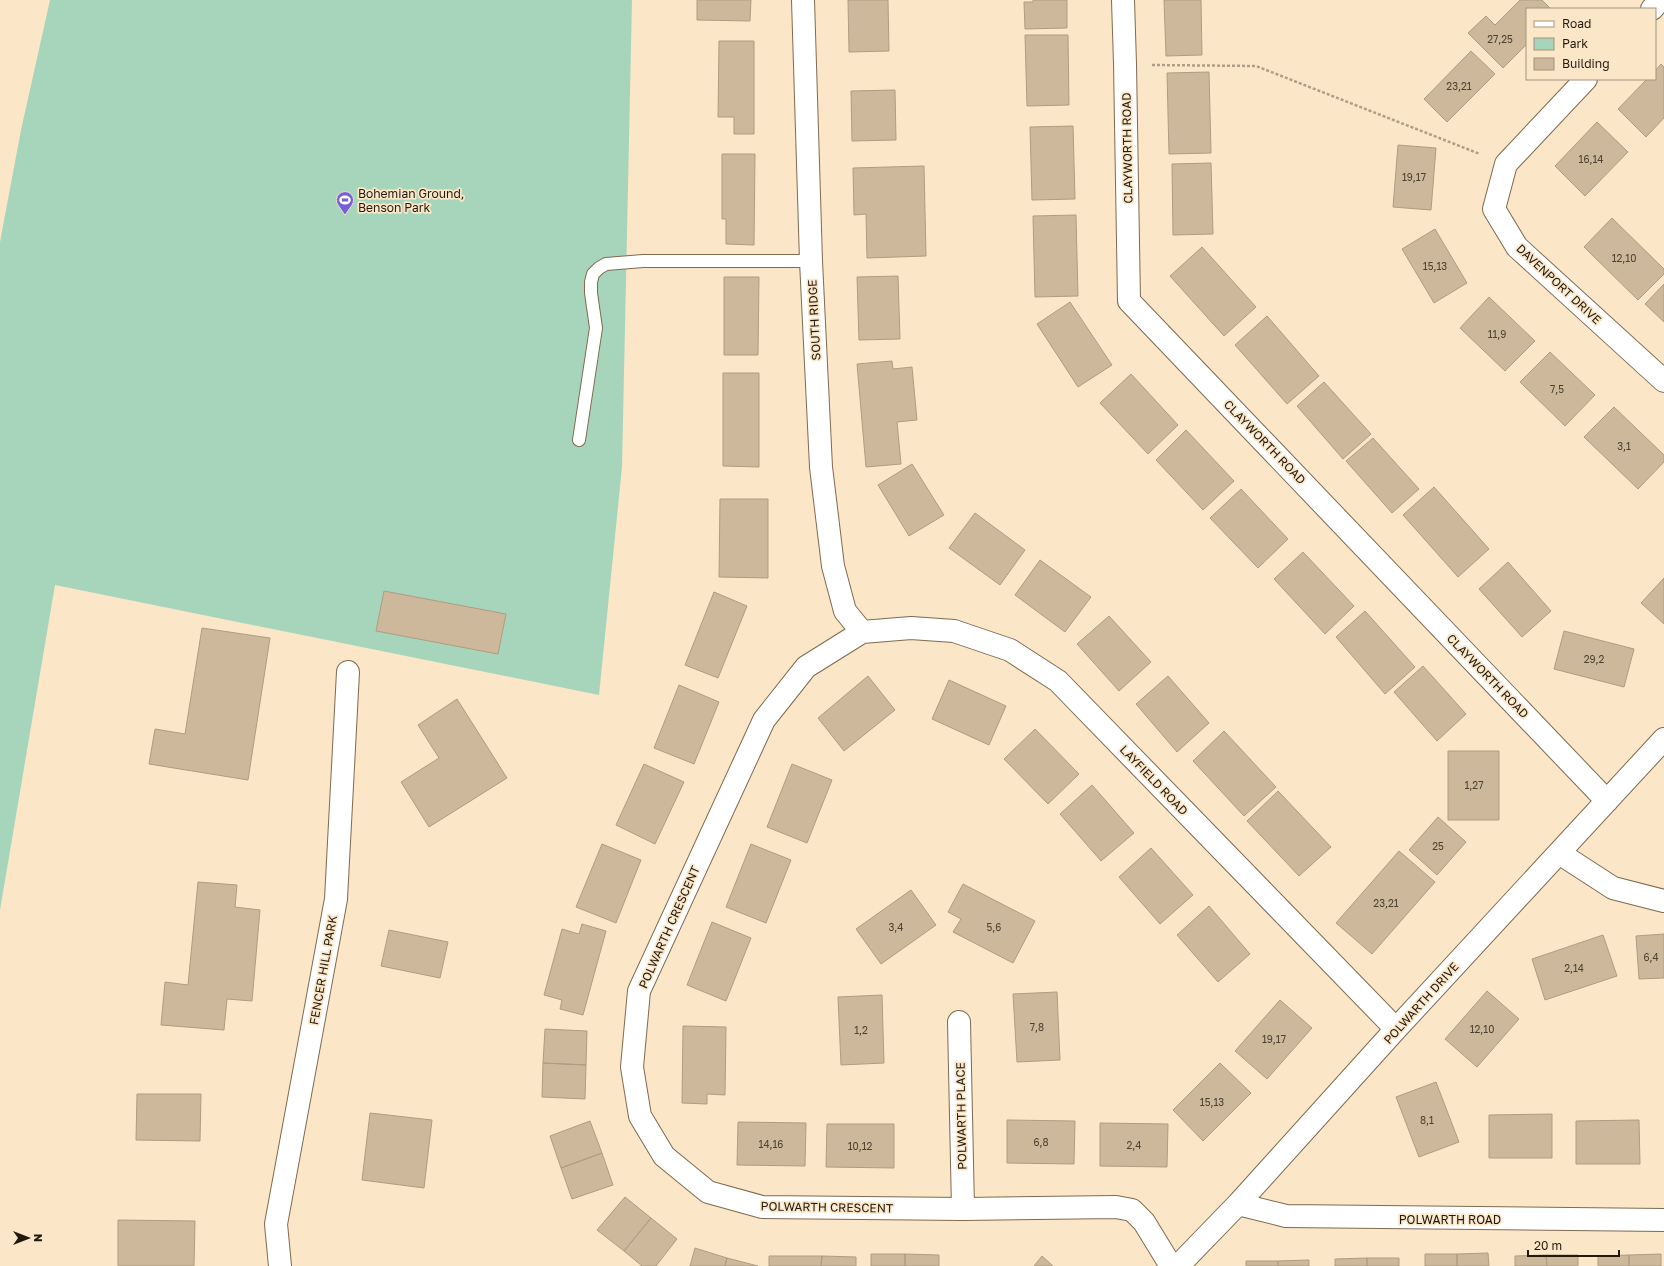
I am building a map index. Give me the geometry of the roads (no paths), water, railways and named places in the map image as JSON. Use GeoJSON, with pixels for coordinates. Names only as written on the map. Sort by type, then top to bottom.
{"type":"FeatureCollection","features":[{"type":"Feature","properties":{"kind":"street","name":"SOUTH RIDGE"},"geometry":{"type":"LineString","coordinates":[[802,0],[811,261],[821,467],[833,566],[846,611],[862,632]]}},
{"type":"Feature","properties":{"kind":"street","name":"CLAYWORTH ROAD"},"geometry":{"type":"LineString","coordinates":[[1123,0],[1130,301],[1607,801]]}},
{"type":"Feature","properties":{"kind":"street"},"geometry":{"type":"LineString","coordinates":[[1653,8],[1660,0]]}},
{"type":"Feature","properties":{"kind":"street","name":"DAVENPORT DRIVE"},"geometry":{"type":"LineString","coordinates":[[1585,80],[1506,164],[1494,209],[1517,247],[1664,381]]}},
{"type":"Feature","properties":{"kind":"street","name":"LAYFIELD ROAD"},"geometry":{"type":"LineString","coordinates":[[862,632],[911,628],[954,631],[1010,650],[1058,681],[1396,1029]]}},
{"type":"Feature","properties":{"kind":"street","name":"POLWARTH CRESCENT"},"geometry":{"type":"LineString","coordinates":[[862,632],[806,667],[764,720],[645,976],[639,991],[632,1067],[640,1116],[664,1156],[708,1192],[762,1207],[963,1209],[1116,1207],[1132,1210],[1144,1222],[1170,1266]]}},
{"type":"Feature","properties":{"kind":"street","name":"FENCER HILL PARK"},"geometry":{"type":"LineString","coordinates":[[280,1266],[276,1224],[336,899],[348,672]]}},
{"type":"Feature","properties":{"kind":"street","name":"POLWARTH DRIVE"},"geometry":{"type":"LineString","coordinates":[[1178,1266],[1238,1204],[1396,1029],[1664,739]]}},
{"type":"Feature","properties":{"kind":"street"},"geometry":{"type":"LineString","coordinates":[[1558,853],[1614,888],[1664,901]]}},
{"type":"Feature","properties":{"kind":"street","name":"POLWARTH PLACE"},"geometry":{"type":"LineString","coordinates":[[959,1022],[963,1209]]}},
{"type":"Feature","properties":{"kind":"street","name":"POLWARTH ROAD"},"geometry":{"type":"LineString","coordinates":[[1238,1204],[1286,1216],[1664,1220]]}},
{"type":"Feature","properties":{"kind":"lane"},"geometry":{"type":"LineString","coordinates":[[579,440],[596,328],[590,293],[590,282],[593,274],[599,268],[606,264],[643,261],[811,261]]}},
{"type":"Feature","properties":{"kind":"place","name":"Bohemian Ground, Benson Park"},"geometry":{"type":"Point","coordinates":[345,215]}}]}
